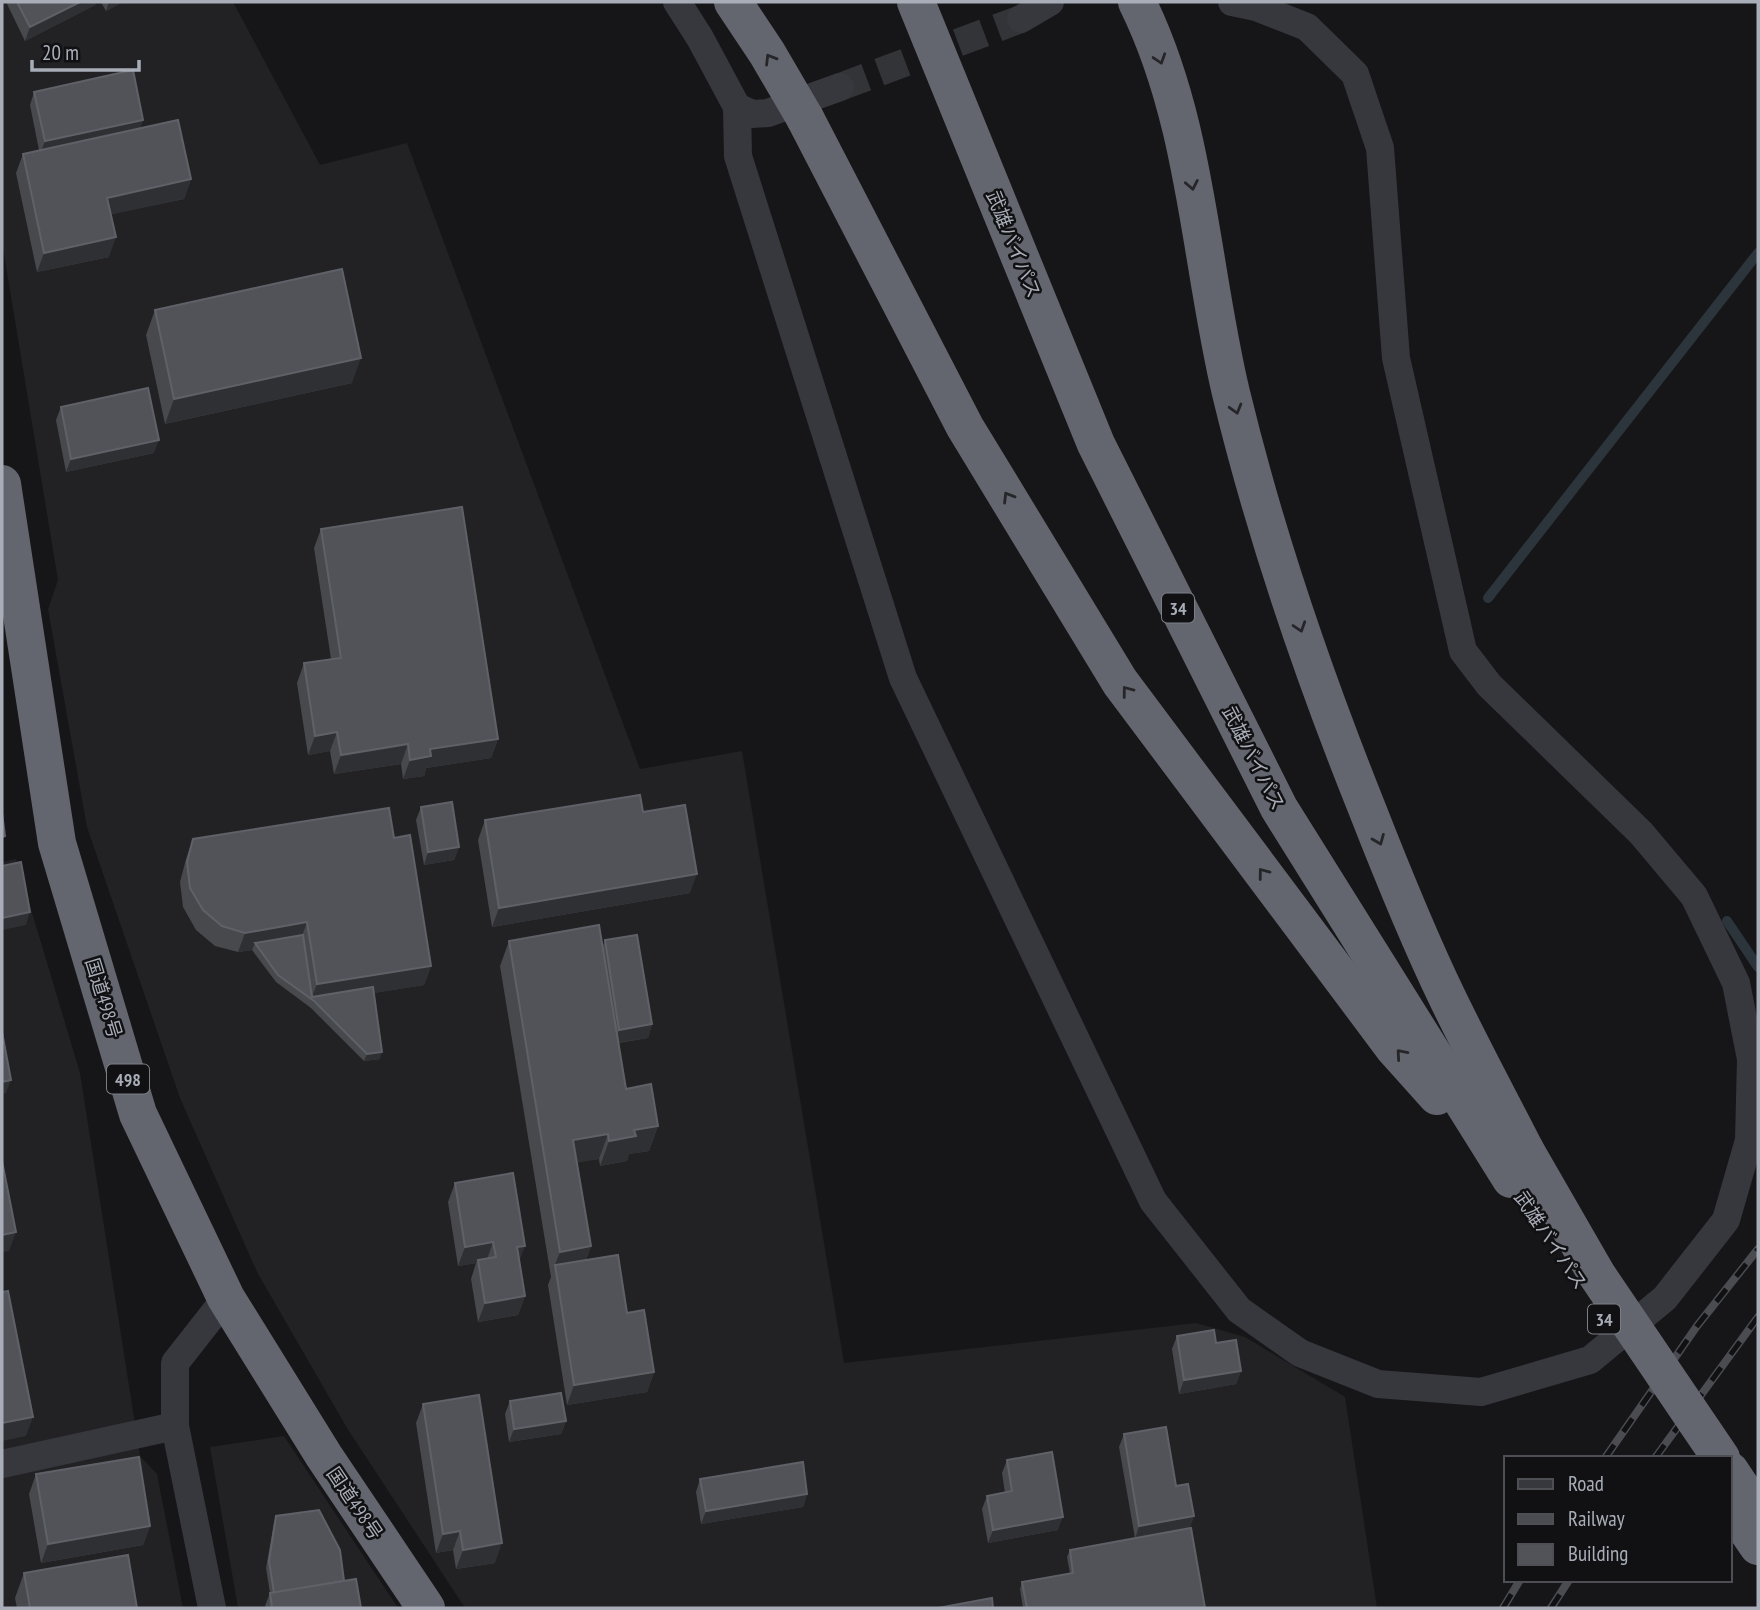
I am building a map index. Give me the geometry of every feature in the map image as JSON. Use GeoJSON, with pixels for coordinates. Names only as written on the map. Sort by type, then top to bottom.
{"type":"FeatureCollection","features":[{"type":"Feature","properties":{"kind":"highway"},"geometry":{"type":"LineString","coordinates":[[733,2],[805,118],[965,427],[1120,682],[1394,1048],[1518,1164],[1720,1456]]}},
{"type":"Feature","properties":{"kind":"highway","name":"武雄バイパス"},"geometry":{"type":"LineString","coordinates":[[916,2],[1096,444],[1273,796],[1518,1164],[1697,1456]]}},
{"type":"Feature","properties":{"kind":"highway"},"geometry":{"type":"LineString","coordinates":[[1137,2],[1152,32],[1179,118],[1231,392],[1279,562],[1323,698],[1385,855],[1518,1164]]}},
{"type":"Feature","properties":{"kind":"highway","name":"国道498号"},"geometry":{"type":"LineString","coordinates":[[2,484],[6,542],[57,843],[138,1114],[226,1298],[324,1456],[426,1608]]}},
{"type":"Feature","properties":{"kind":"highway"},"geometry":{"type":"LineString","coordinates":[[1732,1474],[1758,1513]]}},
{"type":"Feature","properties":{"kind":"highway"},"geometry":{"type":"LineString","coordinates":[[1732,1508],[1758,1546]]}},
{"type":"Feature","properties":{"kind":"street"},"geometry":{"type":"LineString","coordinates":[[677,2],[700,38],[737,107],[738,156],[903,678],[1153,1201],[1239,1310],[1300,1353],[1378,1384],[1481,1392],[1590,1360],[1665,1298],[1726,1220],[1754,1117],[1751,1059],[1736,983],[1694,896],[1641,833],[1489,685],[1463,652],[1396,358],[1380,148],[1355,74],[1307,27],[1256,7],[1232,2]]}},
{"type":"Feature","properties":{"kind":"street"},"geometry":{"type":"LineString","coordinates":[[1021,19],[1050,2]]}},
{"type":"Feature","properties":{"kind":"street"},"geometry":{"type":"LineString","coordinates":[[737,107],[752,114],[768,113],[840,87]]}},
{"type":"Feature","properties":{"kind":"street"},"geometry":{"type":"LineString","coordinates":[[212,1608],[175,1426],[175,1363],[226,1298]]}},
{"type":"Feature","properties":{"kind":"street"},"geometry":{"type":"LineString","coordinates":[[2,1464],[175,1426]]}},
{"type":"Feature","properties":{"kind":"shaded area"},"geometry":{"type":"Polygon","coordinates":[[[2,2],[233,2],[320,165],[407,143],[640,769],[742,751],[844,1363],[1196,1323],[1245,1337],[1345,1397],[1377,1608],[465,1608],[347,1428],[257,1272],[180,1098],[87,827],[48,609],[58,580],[2,242],[2,2]]]}},
{"type":"Feature","properties":{"kind":"shaded area"},"geometry":{"type":"Polygon","coordinates":[[[16,859],[80,1073],[140,1456],[157,1474],[183,1608],[2,1608],[2,862],[16,859]]]}},
{"type":"Feature","properties":{"kind":"shaded area"},"geometry":{"type":"Polygon","coordinates":[[[284,1436],[398,1608],[238,1608],[210,1447],[284,1436]]]}},
{"type":"Feature","properties":{"kind":"building"},"geometry":{"type":"Polygon","coordinates":[[[17,2],[80,2],[30,27],[17,2]]]}},
{"type":"Feature","properties":{"kind":"building"},"geometry":{"type":"Polygon","coordinates":[[[133,70],[143,120],[45,141],[34,92],[133,70]]]}},
{"type":"Feature","properties":{"kind":"building"},"geometry":{"type":"Polygon","coordinates":[[[178,120],[191,179],[107,198],[116,237],[44,253],[23,154],[178,120]]]}},
{"type":"Feature","properties":{"kind":"building"},"geometry":{"type":"Polygon","coordinates":[[[342,269],[361,358],[174,399],[155,310],[342,269]]]}},
{"type":"Feature","properties":{"kind":"building"},"geometry":{"type":"Polygon","coordinates":[[[148,388],[159,440],[71,459],[61,407],[148,388]]]}},
{"type":"Feature","properties":{"kind":"building"},"geometry":{"type":"Polygon","coordinates":[[[462,507],[498,739],[430,749],[431,756],[410,760],[408,744],[341,755],[337,732],[315,736],[304,663],[341,658],[321,529],[462,507]]]}},
{"type":"Feature","properties":{"kind":"building"},"geometry":{"type":"Polygon","coordinates":[[[640,795],[643,812],[685,805],[697,874],[499,908],[485,820],[640,795]]]}},
{"type":"Feature","properties":{"kind":"building"},"geometry":{"type":"Polygon","coordinates":[[[452,802],[459,847],[428,852],[421,807],[452,802]]]}},
{"type":"Feature","properties":{"kind":"building"},"geometry":{"type":"Polygon","coordinates":[[[389,808],[394,838],[410,835],[431,966],[317,984],[307,922],[245,933],[222,926],[203,910],[190,888],[187,862],[193,839],[389,808]]]}},
{"type":"Feature","properties":{"kind":"building"},"geometry":{"type":"Polygon","coordinates":[[[2,813],[5,836],[2,837],[2,813]]]}},
{"type":"Feature","properties":{"kind":"building"},"geometry":{"type":"Polygon","coordinates":[[[21,862],[30,912],[2,918],[2,866],[21,862]]]}},
{"type":"Feature","properties":{"kind":"building"},"geometry":{"type":"Polygon","coordinates":[[[599,925],[626,1089],[651,1084],[658,1126],[634,1130],[636,1136],[609,1141],[608,1134],[573,1140],[591,1246],[560,1252],[509,941],[599,925]]]}},
{"type":"Feature","properties":{"kind":"building"},"geometry":{"type":"Polygon","coordinates":[[[303,935],[312,997],[373,987],[382,1052],[367,1054],[314,1001],[278,975],[255,943],[303,935]]]}},
{"type":"Feature","properties":{"kind":"building"},"geometry":{"type":"Polygon","coordinates":[[[637,935],[652,1024],[619,1030],[605,940],[637,935]]]}},
{"type":"Feature","properties":{"kind":"building"},"geometry":{"type":"Polygon","coordinates":[[[2,1032],[11,1080],[2,1082],[2,1032]]]}},
{"type":"Feature","properties":{"kind":"building"},"geometry":{"type":"Polygon","coordinates":[[[2,1161],[16,1232],[2,1235],[2,1161]]]}},
{"type":"Feature","properties":{"kind":"building"},"geometry":{"type":"Polygon","coordinates":[[[513,1173],[525,1246],[517,1247],[525,1296],[485,1303],[478,1260],[496,1257],[493,1242],[465,1247],[455,1183],[513,1173]]]}},
{"type":"Feature","properties":{"kind":"building"},"geometry":{"type":"Polygon","coordinates":[[[618,1255],[627,1313],[644,1310],[654,1372],[574,1385],[555,1265],[618,1255]]]}},
{"type":"Feature","properties":{"kind":"building"},"geometry":{"type":"Polygon","coordinates":[[[8,1291],[33,1417],[2,1423],[2,1292],[8,1291]]]}},
{"type":"Feature","properties":{"kind":"building"},"geometry":{"type":"Polygon","coordinates":[[[1214,1330],[1216,1343],[1236,1340],[1241,1371],[1184,1380],[1177,1336],[1214,1330]]]}},
{"type":"Feature","properties":{"kind":"building"},"geometry":{"type":"Polygon","coordinates":[[[561,1393],[566,1421],[514,1429],[510,1401],[561,1393]]]}},
{"type":"Feature","properties":{"kind":"building"},"geometry":{"type":"Polygon","coordinates":[[[479,1395],[502,1543],[463,1550],[460,1531],[443,1534],[423,1404],[479,1395]]]}},
{"type":"Feature","properties":{"kind":"building"},"geometry":{"type":"Polygon","coordinates":[[[1166,1427],[1176,1486],[1188,1484],[1194,1516],[1139,1526],[1124,1434],[1166,1427]]]}},
{"type":"Feature","properties":{"kind":"building"},"geometry":{"type":"Polygon","coordinates":[[[1052,1452],[1063,1517],[993,1530],[987,1496],[1012,1491],[1007,1460],[1052,1452]]]}},
{"type":"Feature","properties":{"kind":"building"},"geometry":{"type":"Polygon","coordinates":[[[139,1457],[150,1526],[48,1544],[36,1474],[139,1457]]]}},
{"type":"Feature","properties":{"kind":"building"},"geometry":{"type":"Polygon","coordinates":[[[803,1462],[807,1494],[706,1511],[700,1479],[803,1462]]]}},
{"type":"Feature","properties":{"kind":"building"},"geometry":{"type":"Polygon","coordinates":[[[319,1510],[340,1550],[344,1581],[274,1593],[269,1561],[276,1516],[319,1510]]]}},
{"type":"Feature","properties":{"kind":"building"},"geometry":{"type":"Polygon","coordinates":[[[1191,1528],[1205,1608],[1027,1608],[1022,1582],[1073,1573],[1070,1550],[1191,1528]]]}},
{"type":"Feature","properties":{"kind":"building"},"geometry":{"type":"Polygon","coordinates":[[[128,1555],[137,1608],[30,1608],[24,1573],[128,1555]]]}},
{"type":"Feature","properties":{"kind":"building"},"geometry":{"type":"Polygon","coordinates":[[[356,1579],[361,1608],[272,1608],[270,1593],[356,1579]]]}},
{"type":"Feature","properties":{"kind":"building"},"geometry":{"type":"Polygon","coordinates":[[[992,1598],[993,1608],[938,1608],[992,1598]]]}},
{"type":"Feature","properties":{"kind":"waterway"},"geometry":{"type":"LineString","coordinates":[[1488,598],[1758,253]]}},
{"type":"Feature","properties":{"kind":"waterway"},"geometry":{"type":"LineString","coordinates":[[1727,921],[1758,967]]}},
{"type":"Feature","properties":{"kind":"tunnel"},"geometry":{"type":"LineString","coordinates":[[840,87],[1021,19]]}},
{"type":"Feature","properties":{"kind":"railway"},"geometry":{"type":"LineString","coordinates":[[1606,1456],[1697,1326],[1758,1249]]}},
{"type":"Feature","properties":{"kind":"railway"},"geometry":{"type":"LineString","coordinates":[[1656,1456],[1758,1317]]}},
{"type":"Feature","properties":{"kind":"railway"},"geometry":{"type":"LineString","coordinates":[[1503,1608],[1519,1582]]}},
{"type":"Feature","properties":{"kind":"railway"},"geometry":{"type":"LineString","coordinates":[[1551,1608],[1568,1582]]}}]}
